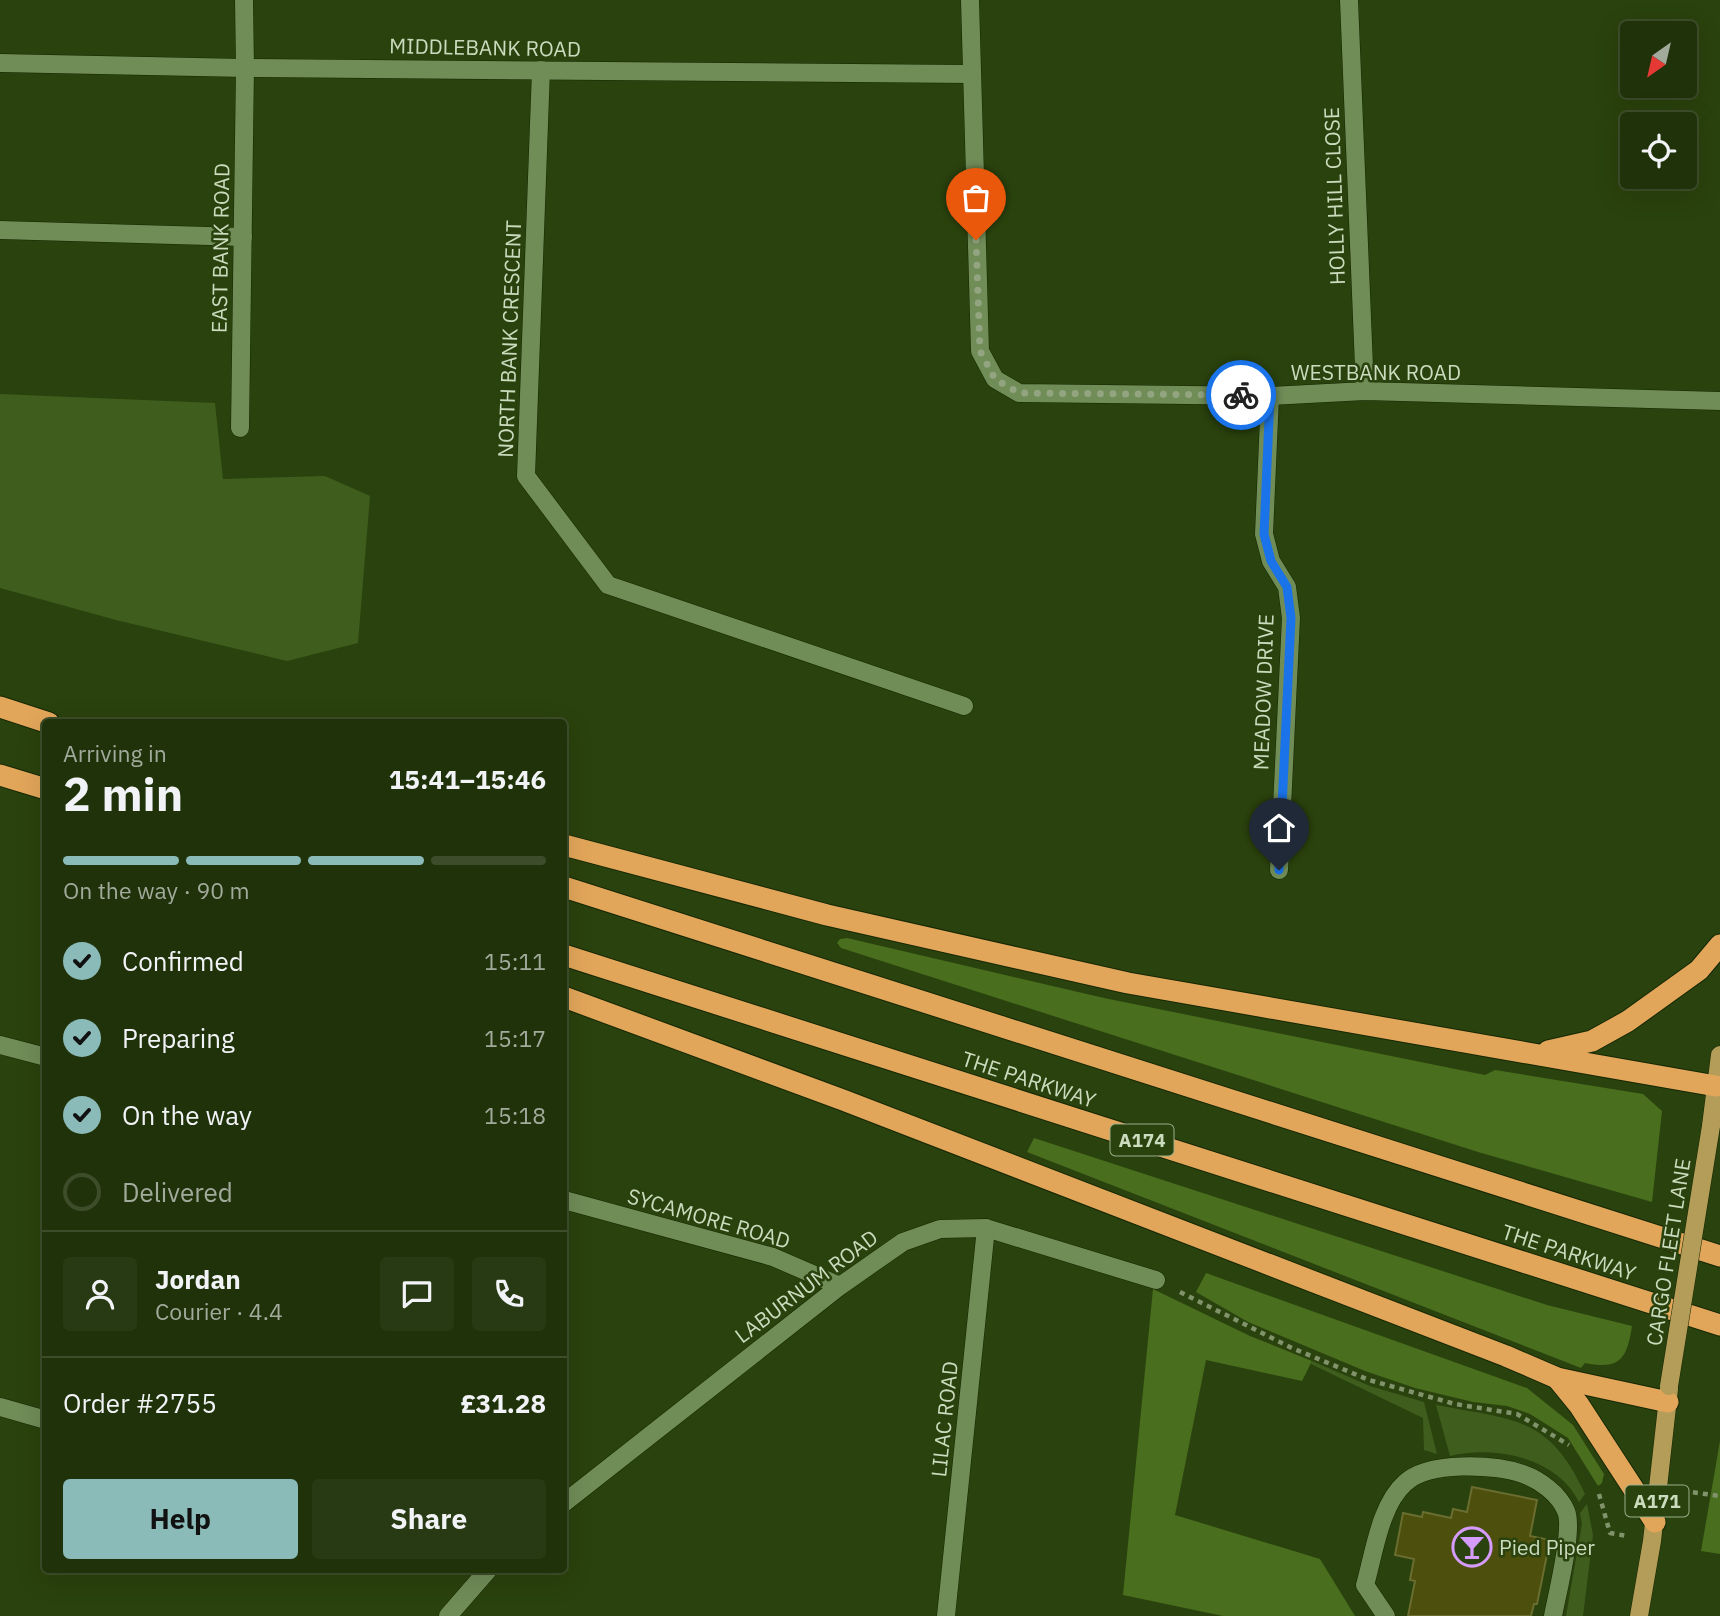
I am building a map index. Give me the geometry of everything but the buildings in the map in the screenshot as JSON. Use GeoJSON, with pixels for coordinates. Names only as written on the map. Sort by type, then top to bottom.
{"type":"FeatureCollection","features":[{"type":"Feature","properties":{"kind":"highway"},"geometry":{"type":"LineString","coordinates":[[0,707],[42,721]]}},
{"type":"Feature","properties":{"kind":"highway"},"geometry":{"type":"LineString","coordinates":[[0,775],[42,788]]}},
{"type":"Feature","properties":{"kind":"highway"},"geometry":{"type":"LineString","coordinates":[[567,846],[827,915],[1128,983],[1718,1086]]}},
{"type":"Feature","properties":{"kind":"highway","name":"THE PARKWAY"},"geometry":{"type":"LineString","coordinates":[[567,888],[1720,1256]]}},
{"type":"Feature","properties":{"kind":"highway"},"geometry":{"type":"LineString","coordinates":[[1535,1054],[1592,1041],[1628,1021],[1699,970],[1720,945]]}},
{"type":"Feature","properties":{"kind":"highway","name":"THE PARKWAY"},"geometry":{"type":"LineString","coordinates":[[567,956],[1720,1325]]}},
{"type":"Feature","properties":{"kind":"highway"},"geometry":{"type":"LineString","coordinates":[[567,998],[843,1100],[1557,1378],[1668,1394]]}},
{"type":"Feature","properties":{"kind":"highway"},"geometry":{"type":"LineString","coordinates":[[1557,1378],[1579,1405],[1653,1532]]}},
{"type":"Feature","properties":{"kind":"main road","name":"A171"},"geometry":{"type":"LineString","coordinates":[[1718,1086],[1720,1055]]}},
{"type":"Feature","properties":{"kind":"main road","name":"CARGO FLEET LANE"},"geometry":{"type":"LineString","coordinates":[[1668,1394],[1718,1086]]}},
{"type":"Feature","properties":{"kind":"main road","name":"A171"},"geometry":{"type":"LineString","coordinates":[[1639,1616],[1653,1532],[1668,1394]]}},
{"type":"Feature","properties":{"kind":"street","name":"EAST BANK ROAD"},"geometry":{"type":"LineString","coordinates":[[240,428],[244,0]]}},
{"type":"Feature","properties":{"kind":"street"},"geometry":{"type":"LineString","coordinates":[[970,0],[970,74]]}},
{"type":"Feature","properties":{"kind":"street","name":"HOLLY HILL CLOSE"},"geometry":{"type":"LineString","coordinates":[[1349,0],[1365,391]]}},
{"type":"Feature","properties":{"kind":"street","name":"MIDDLEBANK ROAD"},"geometry":{"type":"LineString","coordinates":[[0,63],[245,68],[970,74]]}},
{"type":"Feature","properties":{"kind":"street","name":"NORTH BANK CRESCENT"},"geometry":{"type":"LineString","coordinates":[[541,70],[527,476],[608,585],[964,706]]}},
{"type":"Feature","properties":{"kind":"street","name":"WESTBANK ROAD"},"geometry":{"type":"LineString","coordinates":[[970,74],[980,351],[995,379],[1019,393],[1270,396],[1365,391],[1720,401]]}},
{"type":"Feature","properties":{"kind":"street"},"geometry":{"type":"LineString","coordinates":[[0,230],[243,237]]}},
{"type":"Feature","properties":{"kind":"street","name":"MEADOW DRIVE"},"geometry":{"type":"LineString","coordinates":[[1270,396],[1264,534],[1271,561],[1287,587],[1291,618],[1279,870]]}},
{"type":"Feature","properties":{"kind":"street"},"geometry":{"type":"LineString","coordinates":[[0,1045],[42,1057]]}},
{"type":"Feature","properties":{"kind":"street","name":"SYCAMORE ROAD"},"geometry":{"type":"LineString","coordinates":[[567,1201],[774,1257],[840,1286]]}},
{"type":"Feature","properties":{"kind":"street","name":"LABURNUM ROAD"},"geometry":{"type":"LineString","coordinates":[[567,1501],[840,1286],[903,1242],[940,1229],[986,1228],[1156,1280]]}},
{"type":"Feature","properties":{"kind":"street","name":"LILAC ROAD"},"geometry":{"type":"LineString","coordinates":[[946,1616],[986,1228]]}},
{"type":"Feature","properties":{"kind":"street"},"geometry":{"type":"LineString","coordinates":[[0,1408],[42,1419]]}},
{"type":"Feature","properties":{"kind":"street"},"geometry":{"type":"LineString","coordinates":[[1386,1616],[1365,1585],[1390,1500],[1407,1480],[1437,1468],[1468,1466],[1523,1474],[1551,1490],[1567,1512],[1568,1530],[1553,1616]]}},
{"type":"Feature","properties":{"kind":"street"},"geometry":{"type":"LineString","coordinates":[[448,1616],[485,1573]]}},
{"type":"Feature","properties":{"kind":"path"},"geometry":{"type":"LineString","coordinates":[[1156,1280],[1292,1348],[1368,1380],[1455,1404],[1517,1414],[1568,1444],[1574,1454]]}},
{"type":"Feature","properties":{"kind":"path"},"geometry":{"type":"LineString","coordinates":[[1594,1485],[1600,1495],[1611,1533],[1653,1532]]}},
{"type":"Feature","properties":{"kind":"path"},"geometry":{"type":"LineString","coordinates":[[1658,1487],[1720,1496]]}},
{"type":"Feature","properties":{"kind":"green space"},"geometry":{"type":"Polygon","coordinates":[[[0,394],[215,403],[223,479],[325,476],[370,496],[358,643],[287,661],[116,620],[0,588],[0,394]]]}},
{"type":"Feature","properties":{"kind":"green space"},"geometry":{"type":"Polygon","coordinates":[[[847,938],[1104,998],[1485,1075],[1495,1070],[1643,1094],[1662,1111],[1652,1202],[1478,1152],[841,948],[837,943],[840,939],[847,938]]]}},
{"type":"Feature","properties":{"kind":"green space"},"geometry":{"type":"Polygon","coordinates":[[[1034,1138],[1547,1305],[1632,1326],[1627,1347],[1620,1360],[1614,1363],[1585,1363],[1581,1368],[1027,1152],[1034,1138]]]}},
{"type":"Feature","properties":{"kind":"green space"},"geometry":{"type":"Polygon","coordinates":[[[1206,1273],[1527,1388],[1573,1425],[1604,1474],[1602,1483],[1598,1486],[1568,1438],[1530,1414],[1507,1406],[1473,1402],[1415,1388],[1365,1371],[1248,1322],[1196,1292],[1206,1273]]]}},
{"type":"Feature","properties":{"kind":"green space"},"geometry":{"type":"Polygon","coordinates":[[[1153,1289],[1250,1336],[1312,1361],[1302,1381],[1206,1360],[1175,1515],[1320,1559],[1355,1616],[1223,1616],[1123,1595],[1153,1289]]]}},
{"type":"Feature","properties":{"kind":"green space"},"geometry":{"type":"Polygon","coordinates":[[[1312,1361],[1370,1386],[1424,1402],[1437,1454],[1424,1450],[1423,1418],[1311,1364],[1312,1361]]]}},
{"type":"Feature","properties":{"kind":"green space"},"geometry":{"type":"Polygon","coordinates":[[[1436,1405],[1507,1419],[1542,1435],[1571,1468],[1585,1494],[1579,1502],[1569,1487],[1556,1475],[1524,1458],[1486,1452],[1450,1456],[1436,1405]]]}},
{"type":"Feature","properties":{"kind":"green space"},"geometry":{"type":"Polygon","coordinates":[[[1720,1441],[1720,1554],[1701,1551],[1720,1441]]]}},
{"type":"Feature","properties":{"kind":"green space"},"geometry":{"type":"Polygon","coordinates":[[[1587,1504],[1593,1535],[1583,1616],[1566,1616],[1582,1524],[1580,1513],[1587,1504]]]}},
{"type":"Feature","properties":{"kind":"way so far"},"geometry":{"type":"LineString","coordinates":[[976,240],[980,351],[995,379],[1019,393],[1241,395]]}},
{"type":"Feature","properties":{"kind":"place","name":"Pied Piper"},"geometry":{"type":"Point","coordinates":[1472,1547]}},
{"type":"Feature","properties":{"kind":"route"},"geometry":{"type":"LineString","coordinates":[[1241,395],[1270,396],[1264,534],[1271,561],[1287,587],[1291,618],[1279,870]]}}]}
